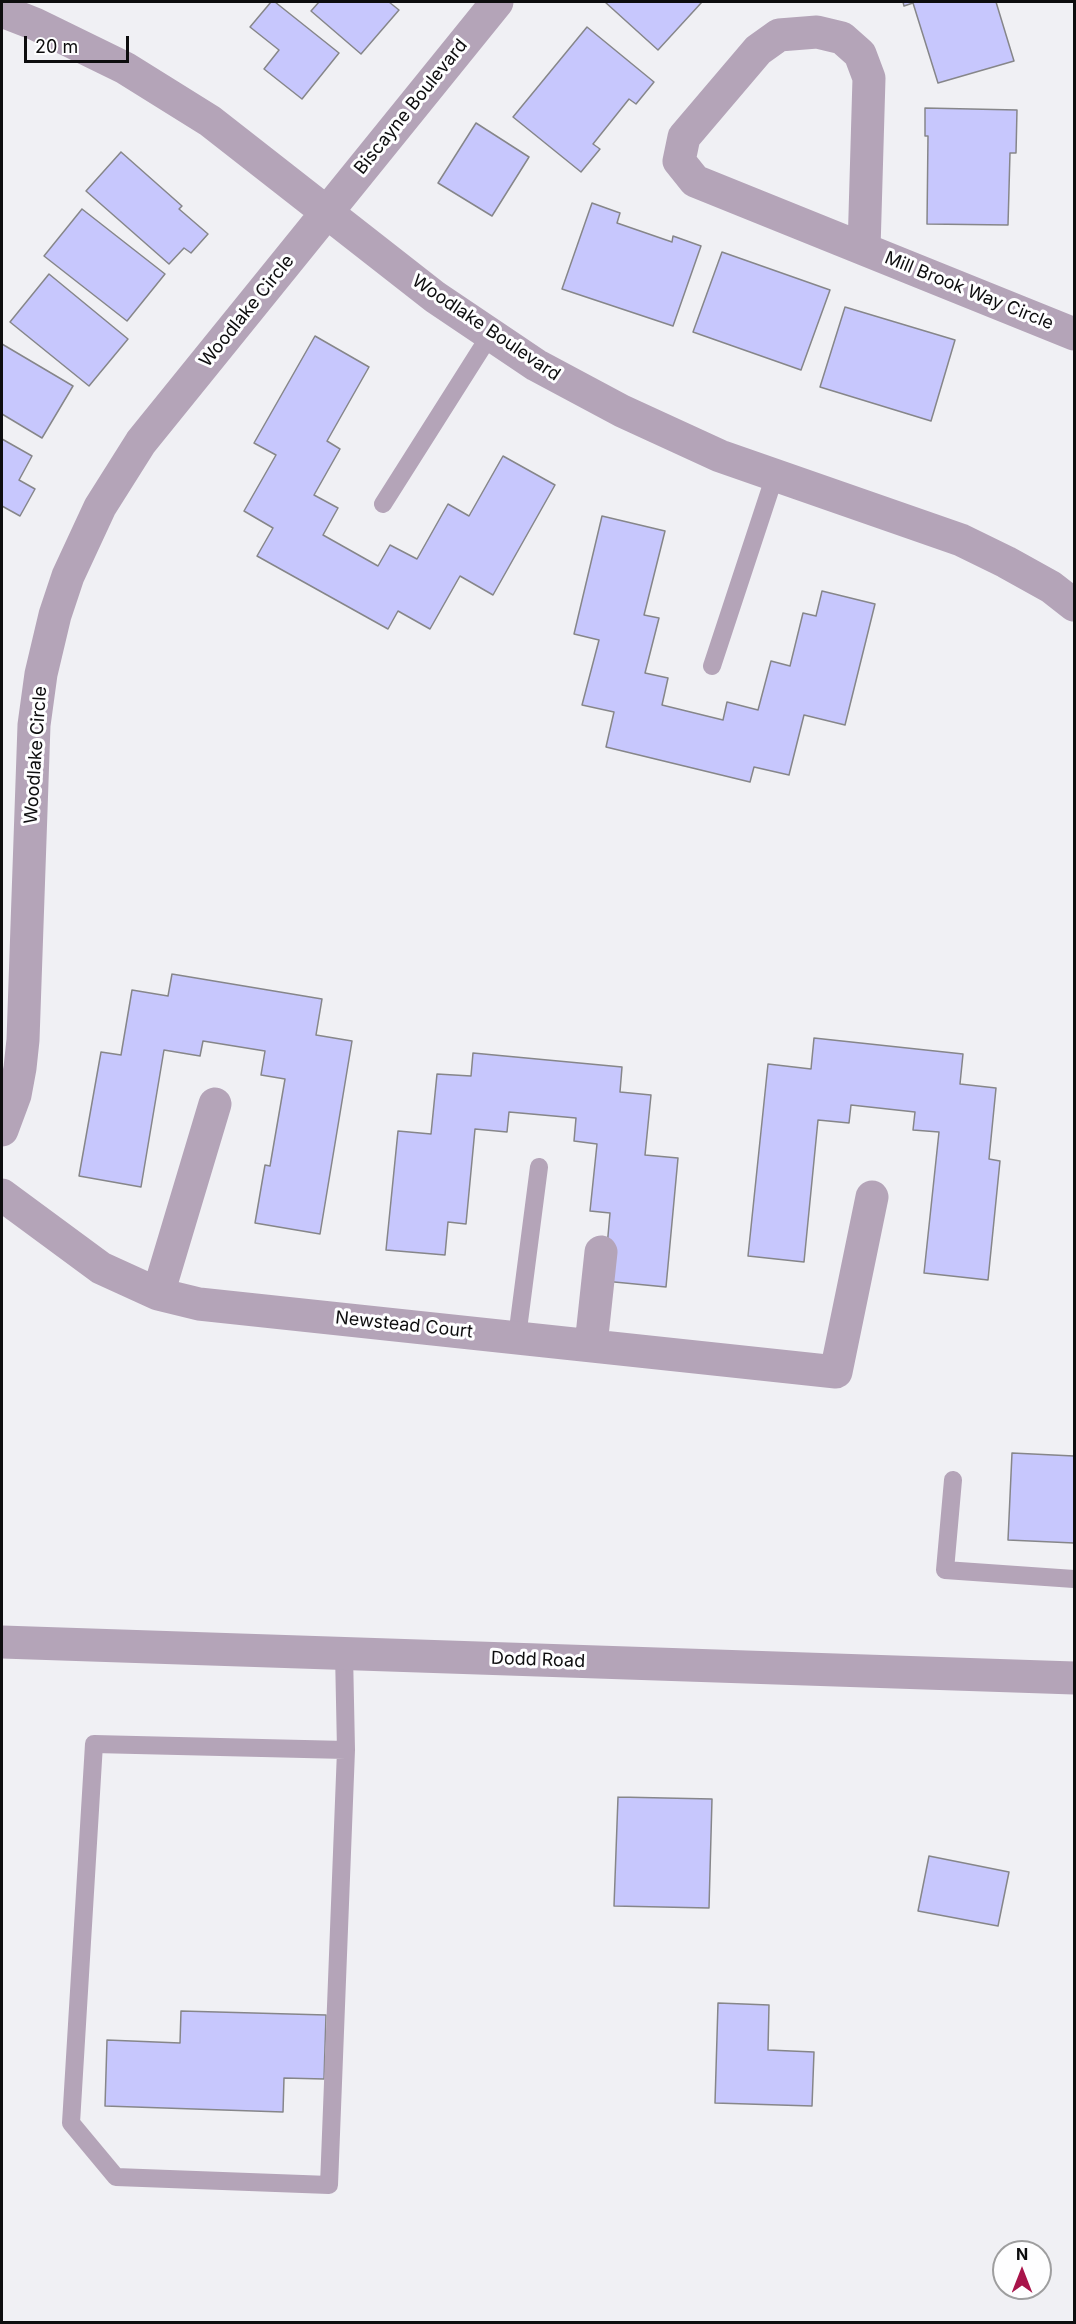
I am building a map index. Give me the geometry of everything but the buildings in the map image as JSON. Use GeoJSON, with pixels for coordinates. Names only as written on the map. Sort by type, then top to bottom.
{"type":"FeatureCollection","features":[{"type":"Feature","properties":{"kind":"street","name":"Biscayne Boulevard"},"geometry":{"type":"LineString","coordinates":[[326,212],[496,2]]}},
{"type":"Feature","properties":{"kind":"street","name":"Woodlake Boulevard"},"geometry":{"type":"LineString","coordinates":[[2,11],[35,24],[125,68],[210,121],[435,297],[536,365],[622,411],[720,456],[961,540],[1042,582],[1074,605]]}},
{"type":"Feature","properties":{"kind":"street","name":"Mill Brook Way Circle"},"geometry":{"type":"LineString","coordinates":[[864,249],[869,78],[860,54],[842,38],[817,32],[779,35],[758,50],[684,136],[679,161],[695,181],[1074,334]]}},
{"type":"Feature","properties":{"kind":"street","name":"Woodlake Circle"},"geometry":{"type":"LineString","coordinates":[[2,1130],[15,1095],[23,1040],[34,724],[41,674],[55,615],[68,576],[100,507],[141,442],[326,212]]}},
{"type":"Feature","properties":{"kind":"street"},"geometry":{"type":"LineString","coordinates":[[158,1294],[215,1104]]}},
{"type":"Feature","properties":{"kind":"street","name":"Newstead Court"},"geometry":{"type":"LineString","coordinates":[[2,1195],[101,1268],[158,1294],[200,1304],[836,1372],[872,1197]]}},
{"type":"Feature","properties":{"kind":"street"},"geometry":{"type":"LineString","coordinates":[[591,1345],[601,1252]]}},
{"type":"Feature","properties":{"kind":"street","name":"Dodd Road"},"geometry":{"type":"LineString","coordinates":[[2,1642],[1074,1678]]}},
{"type":"Feature","properties":{"kind":"lane"},"geometry":{"type":"LineString","coordinates":[[383,504],[490,335]]}},
{"type":"Feature","properties":{"kind":"lane"},"geometry":{"type":"LineString","coordinates":[[712,666],[775,475]]}},
{"type":"Feature","properties":{"kind":"lane"},"geometry":{"type":"LineString","coordinates":[[517,1337],[539,1167]]}},
{"type":"Feature","properties":{"kind":"lane"},"geometry":{"type":"LineString","coordinates":[[953,1480],[945,1570],[1074,1579]]}},
{"type":"Feature","properties":{"kind":"lane"},"geometry":{"type":"LineString","coordinates":[[344,1653],[346,1750],[329,2185],[116,2177],[71,2123],[94,1744],[346,1750]]}}]}
